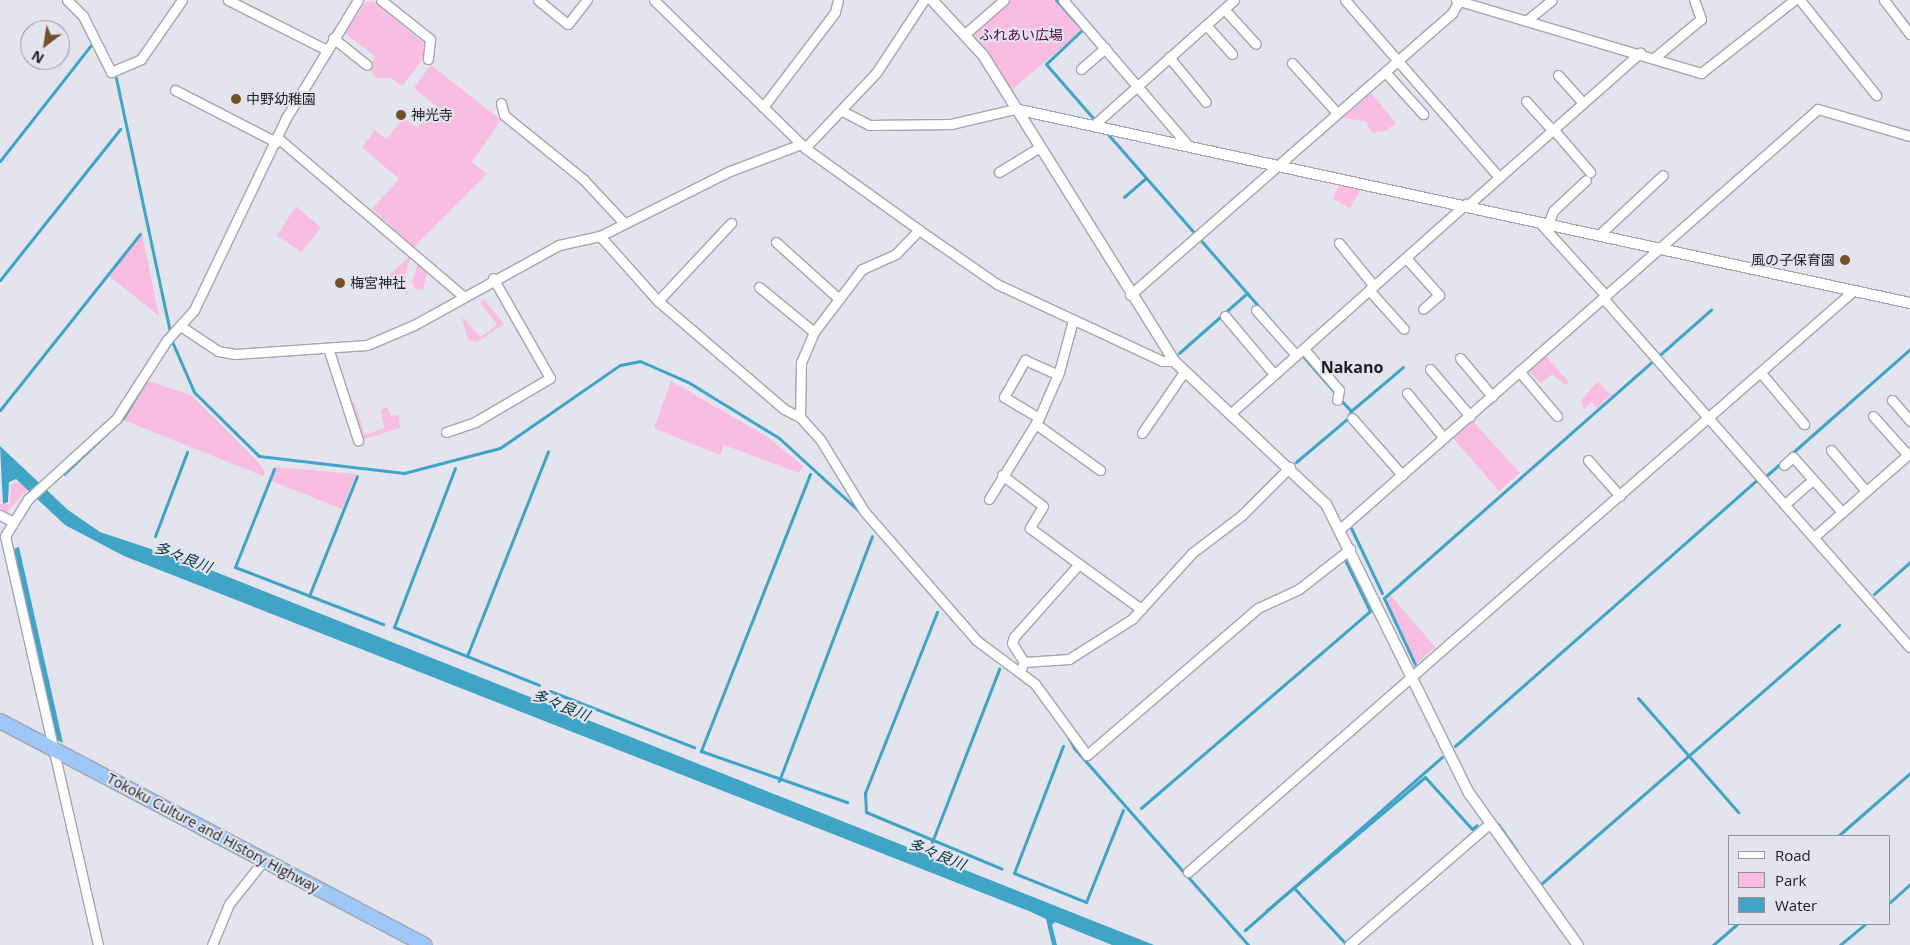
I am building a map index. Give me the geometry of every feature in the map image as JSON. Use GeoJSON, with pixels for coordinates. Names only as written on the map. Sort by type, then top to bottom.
{"type":"FeatureCollection","features":[{"type":"Feature","properties":{"kind":"highway","name":"Tokoku Culture and History Highway"},"geometry":{"type":"LineString","coordinates":[[0,720],[425,945]]}},
{"type":"Feature","properties":{"kind":"street"},"geometry":{"type":"LineString","coordinates":[[66,0],[83,16],[111,72],[141,59],[182,0]]}},
{"type":"Feature","properties":{"kind":"street"},"geometry":{"type":"LineString","coordinates":[[228,0],[326,49]]}},
{"type":"Feature","properties":{"kind":"street"},"geometry":{"type":"LineString","coordinates":[[98,945],[6,548],[12,521],[28,499],[48,479],[116,419],[167,340],[182,327],[228,247],[277,140],[326,49],[358,0]]}},
{"type":"Feature","properties":{"kind":"street"},"geometry":{"type":"LineString","coordinates":[[381,0],[430,39],[428,60]]}},
{"type":"Feature","properties":{"kind":"street"},"geometry":{"type":"LineString","coordinates":[[538,0],[568,24],[587,0]]}},
{"type":"Feature","properties":{"kind":"street"},"geometry":{"type":"LineString","coordinates":[[654,0],[803,146],[919,230],[997,284],[1162,362],[1174,361]]}},
{"type":"Feature","properties":{"kind":"street"},"geometry":{"type":"LineString","coordinates":[[763,107],[835,12],[838,0]]}},
{"type":"Feature","properties":{"kind":"street"},"geometry":{"type":"LineString","coordinates":[[182,327],[226,353],[329,351],[389,336],[453,304],[462,294],[559,245],[600,236],[730,171],[803,146],[844,112],[876,73],[924,0]]}},
{"type":"Feature","properties":{"kind":"street"},"geometry":{"type":"LineString","coordinates":[[932,0],[966,33],[1174,361],[1314,489],[1350,549],[1412,678],[1488,825],[1578,945]]}},
{"type":"Feature","properties":{"kind":"street"},"geometry":{"type":"LineString","coordinates":[[966,33],[1004,0]]}},
{"type":"Feature","properties":{"kind":"street"},"geometry":{"type":"LineString","coordinates":[[1096,123],[1234,0]]}},
{"type":"Feature","properties":{"kind":"street"},"geometry":{"type":"LineString","coordinates":[[1344,0],[1499,177]]}},
{"type":"Feature","properties":{"kind":"street"},"geometry":{"type":"LineString","coordinates":[[1526,21],[1552,0]]}},
{"type":"Feature","properties":{"kind":"street"},"geometry":{"type":"LineString","coordinates":[[1654,58],[1701,20],[1694,0]]}},
{"type":"Feature","properties":{"kind":"street"},"geometry":{"type":"LineString","coordinates":[[1130,294],[1398,61],[1457,1],[1640,53],[1701,73],[1794,0]]}},
{"type":"Feature","properties":{"kind":"street"},"geometry":{"type":"LineString","coordinates":[[1800,0],[1876,95]]}},
{"type":"Feature","properties":{"kind":"street"},"geometry":{"type":"LineString","coordinates":[[1884,0],[1910,34]]}},
{"type":"Feature","properties":{"kind":"street"},"geometry":{"type":"LineString","coordinates":[[1066,1],[1186,143]]}},
{"type":"Feature","properties":{"kind":"street"},"geometry":{"type":"LineString","coordinates":[[1224,9],[1256,44]]}},
{"type":"Feature","properties":{"kind":"street"},"geometry":{"type":"LineString","coordinates":[[1206,24],[1232,54]]}},
{"type":"Feature","properties":{"kind":"street"},"geometry":{"type":"LineString","coordinates":[[333,38],[367,65]]}},
{"type":"Feature","properties":{"kind":"street"},"geometry":{"type":"LineString","coordinates":[[1081,69],[1105,48]]}},
{"type":"Feature","properties":{"kind":"street"},"geometry":{"type":"LineString","coordinates":[[1230,414],[1640,53]]}},
{"type":"Feature","properties":{"kind":"street"},"geometry":{"type":"LineString","coordinates":[[1169,57],[1206,102]]}},
{"type":"Feature","properties":{"kind":"street"},"geometry":{"type":"LineString","coordinates":[[1292,63],[1337,113]]}},
{"type":"Feature","properties":{"kind":"street"},"geometry":{"type":"LineString","coordinates":[[1385,72],[1423,114]]}},
{"type":"Feature","properties":{"kind":"street"},"geometry":{"type":"LineString","coordinates":[[1558,75],[1583,103]]}},
{"type":"Feature","properties":{"kind":"street"},"geometry":{"type":"LineString","coordinates":[[176,90],[277,140],[462,294]]}},
{"type":"Feature","properties":{"kind":"street"},"geometry":{"type":"LineString","coordinates":[[1526,101],[1553,130],[1588,176],[1553,211],[1549,222]]}},
{"type":"Feature","properties":{"kind":"street"},"geometry":{"type":"LineString","coordinates":[[501,103],[504,116],[583,179],[624,223]]}},
{"type":"Feature","properties":{"kind":"street"},"geometry":{"type":"LineString","coordinates":[[844,112],[869,125],[951,124],[1015,109],[1096,123],[1910,303]]}},
{"type":"Feature","properties":{"kind":"street"},"geometry":{"type":"LineString","coordinates":[[1340,530],[1818,109],[1910,136]]}},
{"type":"Feature","properties":{"kind":"street"},"geometry":{"type":"LineString","coordinates":[[999,172],[1040,147]]}},
{"type":"Feature","properties":{"kind":"street"},"geometry":{"type":"LineString","coordinates":[[1600,234],[1663,175]]}},
{"type":"Feature","properties":{"kind":"street"},"geometry":{"type":"LineString","coordinates":[[1538,220],[1708,418],[1910,647]]}},
{"type":"Feature","properties":{"kind":"street"},"geometry":{"type":"LineString","coordinates":[[658,301],[732,223]]}},
{"type":"Feature","properties":{"kind":"street"},"geometry":{"type":"LineString","coordinates":[[800,417],[801,362],[814,332],[838,298],[862,269],[896,254],[919,230]]}},
{"type":"Feature","properties":{"kind":"street"},"geometry":{"type":"LineString","coordinates":[[600,236],[658,301],[784,409],[800,417],[833,458],[864,511],[938,598],[976,640],[1022,666],[1069,659],[1110,636],[1141,609],[1192,553],[1242,514],[1290,467]]}},
{"type":"Feature","properties":{"kind":"street"},"geometry":{"type":"LineString","coordinates":[[776,242],[838,298]]}},
{"type":"Feature","properties":{"kind":"street"},"geometry":{"type":"LineString","coordinates":[[1339,243],[1404,329]]}},
{"type":"Feature","properties":{"kind":"street"},"geometry":{"type":"LineString","coordinates":[[1406,258],[1439,295],[1423,309]]}},
{"type":"Feature","properties":{"kind":"street"},"geometry":{"type":"LineString","coordinates":[[446,432],[475,422],[550,378],[493,278]]}},
{"type":"Feature","properties":{"kind":"street"},"geometry":{"type":"LineString","coordinates":[[759,287],[814,332]]}},
{"type":"Feature","properties":{"kind":"street"},"geometry":{"type":"LineString","coordinates":[[1188,872],[1854,290]]}},
{"type":"Feature","properties":{"kind":"street"},"geometry":{"type":"LineString","coordinates":[[1256,310],[1339,390],[1336,400]]}},
{"type":"Feature","properties":{"kind":"street"},"geometry":{"type":"LineString","coordinates":[[1225,316],[1274,374]]}},
{"type":"Feature","properties":{"kind":"street"},"geometry":{"type":"LineString","coordinates":[[989,499],[1002,475],[1037,421],[1058,375],[1073,320]]}},
{"type":"Feature","properties":{"kind":"street"},"geometry":{"type":"LineString","coordinates":[[329,351],[358,440]]}},
{"type":"Feature","properties":{"kind":"street"},"geometry":{"type":"LineString","coordinates":[[1460,358],[1492,396]]}},
{"type":"Feature","properties":{"kind":"street"},"geometry":{"type":"LineString","coordinates":[[1058,375],[1025,360],[1004,397],[1100,470]]}},
{"type":"Feature","properties":{"kind":"street"},"geometry":{"type":"LineString","coordinates":[[1430,368],[1470,416]]}},
{"type":"Feature","properties":{"kind":"street"},"geometry":{"type":"LineString","coordinates":[[1519,371],[1557,416]]}},
{"type":"Feature","properties":{"kind":"street"},"geometry":{"type":"LineString","coordinates":[[1142,433],[1184,372]]}},
{"type":"Feature","properties":{"kind":"street"},"geometry":{"type":"LineString","coordinates":[[1761,373],[1804,424]]}},
{"type":"Feature","properties":{"kind":"street"},"geometry":{"type":"LineString","coordinates":[[1407,393],[1444,438]]}},
{"type":"Feature","properties":{"kind":"street"},"geometry":{"type":"LineString","coordinates":[[1892,400],[1910,421]]}},
{"type":"Feature","properties":{"kind":"street"},"geometry":{"type":"LineString","coordinates":[[1814,537],[1909,454],[1873,416]]}},
{"type":"Feature","properties":{"kind":"street"},"geometry":{"type":"LineString","coordinates":[[1352,418],[1402,475]]}},
{"type":"Feature","properties":{"kind":"street"},"geometry":{"type":"LineString","coordinates":[[1831,450],[1866,491]]}},
{"type":"Feature","properties":{"kind":"street"},"geometry":{"type":"LineString","coordinates":[[1784,465],[1793,457],[1842,512]]}},
{"type":"Feature","properties":{"kind":"street"},"geometry":{"type":"LineString","coordinates":[[1588,460],[1620,496]]}},
{"type":"Feature","properties":{"kind":"street"},"geometry":{"type":"LineString","coordinates":[[1002,475],[1043,506],[1030,528],[1141,609]]}},
{"type":"Feature","properties":{"kind":"street"},"geometry":{"type":"LineString","coordinates":[[1785,504],[1813,480]]}},
{"type":"Feature","properties":{"kind":"street"},"geometry":{"type":"LineString","coordinates":[[0,515],[12,521]]}},
{"type":"Feature","properties":{"kind":"street"},"geometry":{"type":"LineString","coordinates":[[1079,564],[1014,637],[1012,643],[1022,666],[1087,755],[1258,608],[1299,590],[1350,549]]}},
{"type":"Feature","properties":{"kind":"street"},"geometry":{"type":"LineString","coordinates":[[1348,945],[1488,825]]}},
{"type":"Feature","properties":{"kind":"street"},"geometry":{"type":"LineString","coordinates":[[212,945],[229,904],[264,860]]}},
{"type":"Feature","properties":{"kind":"green space","name":"ふれあい広場"},"geometry":{"type":"Polygon","coordinates":[[[1008,0],[1054,0],[1082,30],[1012,90],[972,32],[1008,0]]]}},
{"type":"Feature","properties":{"kind":"green space"},"geometry":{"type":"Polygon","coordinates":[[[373,1],[424,43],[423,59],[402,86],[391,78],[376,78],[369,68],[375,56],[345,33],[366,2],[373,1]]]}},
{"type":"Feature","properties":{"kind":"green space"},"geometry":{"type":"Polygon","coordinates":[[[431,65],[501,120],[472,162],[487,174],[414,247],[372,209],[399,179],[362,147],[375,130],[386,139],[404,118],[417,128],[436,106],[414,88],[431,65]]]}},
{"type":"Feature","properties":{"kind":"green space"},"geometry":{"type":"Polygon","coordinates":[[[1371,93],[1396,123],[1385,131],[1371,133],[1366,121],[1343,118],[1371,93]]]}},
{"type":"Feature","properties":{"kind":"green space"},"geometry":{"type":"Polygon","coordinates":[[[1340,183],[1361,189],[1350,208],[1333,199],[1340,183]]]}},
{"type":"Feature","properties":{"kind":"green space"},"geometry":{"type":"Polygon","coordinates":[[[296,206],[321,228],[302,252],[277,236],[296,206]]]}},
{"type":"Feature","properties":{"kind":"green space"},"geometry":{"type":"Polygon","coordinates":[[[142,235],[159,316],[109,276],[142,235]]]}},
{"type":"Feature","properties":{"kind":"green space"},"geometry":{"type":"Polygon","coordinates":[[[411,255],[405,276],[408,295],[387,277],[411,255]]]}},
{"type":"Feature","properties":{"kind":"green space"},"geometry":{"type":"Polygon","coordinates":[[[418,263],[428,268],[423,290],[414,288],[412,282],[418,263]]]}},
{"type":"Feature","properties":{"kind":"green space"},"geometry":{"type":"Polygon","coordinates":[[[484,299],[504,324],[477,342],[468,340],[462,317],[481,337],[497,325],[480,302],[484,299]]]}},
{"type":"Feature","properties":{"kind":"green space"},"geometry":{"type":"Polygon","coordinates":[[[1546,356],[1569,382],[1565,385],[1552,374],[1541,383],[1528,370],[1546,356]]]}},
{"type":"Feature","properties":{"kind":"green space"},"geometry":{"type":"Polygon","coordinates":[[[148,381],[191,395],[256,460],[265,471],[263,476],[123,420],[148,381]]]}},
{"type":"Feature","properties":{"kind":"green space"},"geometry":{"type":"Polygon","coordinates":[[[671,381],[769,438],[803,466],[799,473],[724,445],[720,455],[654,428],[671,381]]]}},
{"type":"Feature","properties":{"kind":"green space"},"geometry":{"type":"Polygon","coordinates":[[[1598,381],[1610,395],[1597,408],[1592,402],[1584,409],[1581,400],[1598,381]]]}},
{"type":"Feature","properties":{"kind":"green space"},"geometry":{"type":"Polygon","coordinates":[[[354,401],[365,435],[384,428],[381,410],[387,407],[391,416],[399,415],[400,428],[362,440],[350,403],[354,401]]]}},
{"type":"Feature","properties":{"kind":"green space"},"geometry":{"type":"Polygon","coordinates":[[[1470,418],[1520,473],[1499,491],[1451,436],[1470,418]]]}},
{"type":"Feature","properties":{"kind":"green space"},"geometry":{"type":"Polygon","coordinates":[[[276,467],[356,474],[342,509],[271,481],[276,467]]]}},
{"type":"Feature","properties":{"kind":"green space"},"geometry":{"type":"Polygon","coordinates":[[[20,483],[28,489],[7,512],[0,509],[0,504],[10,504],[11,484],[20,483]]]}},
{"type":"Feature","properties":{"kind":"green space"},"geometry":{"type":"Polygon","coordinates":[[[1391,596],[1435,647],[1417,663],[1387,601],[1391,596]]]}},
{"type":"Feature","properties":{"kind":"water"},"geometry":{"type":"Polygon","coordinates":[[[0,446],[68,510],[100,532],[193,563],[1154,945],[1112,945],[1055,922],[1052,925],[1057,945],[1052,945],[1046,919],[1029,911],[124,556],[65,525],[16,479],[9,482],[8,502],[3,504],[0,446]]]}},
{"type":"Feature","properties":{"kind":"water"},"geometry":{"type":"Polygon","coordinates":[[[19,547],[63,743],[57,740],[13,549],[19,547]]]}},
{"type":"Feature","properties":{"kind":"waterway"},"geometry":{"type":"LineString","coordinates":[[1056,0],[1077,23]]}},
{"type":"Feature","properties":{"kind":"waterway"},"geometry":{"type":"LineString","coordinates":[[1083,29],[1046,64],[1093,118]]}},
{"type":"Feature","properties":{"kind":"waterway"},"geometry":{"type":"LineString","coordinates":[[0,161],[91,45]]}},
{"type":"Feature","properties":{"kind":"waterway"},"geometry":{"type":"LineString","coordinates":[[116,78],[170,333]]}},
{"type":"Feature","properties":{"kind":"waterway"},"geometry":{"type":"LineString","coordinates":[[0,280],[120,129]]}},
{"type":"Feature","properties":{"kind":"waterway"},"geometry":{"type":"LineString","coordinates":[[1106,132],[1275,325]]}},
{"type":"Feature","properties":{"kind":"waterway"},"geometry":{"type":"LineString","coordinates":[[1124,197],[1146,178]]}},
{"type":"Feature","properties":{"kind":"waterway"},"geometry":{"type":"LineString","coordinates":[[0,410],[140,234]]}},
{"type":"Feature","properties":{"kind":"waterway"},"geometry":{"type":"LineString","coordinates":[[1179,353],[1247,293]]}},
{"type":"Feature","properties":{"kind":"waterway"},"geometry":{"type":"LineString","coordinates":[[1415,664],[1384,598],[1711,310]]}},
{"type":"Feature","properties":{"kind":"waterway"},"geometry":{"type":"LineString","coordinates":[[171,339],[194,392],[259,456],[404,473],[500,448],[620,365],[640,361],[688,382],[779,438],[861,513]]}},
{"type":"Feature","properties":{"kind":"waterway"},"geometry":{"type":"LineString","coordinates":[[1791,454],[1910,349]]}},
{"type":"Feature","properties":{"kind":"waterway"},"geometry":{"type":"LineString","coordinates":[[1301,354],[1336,394]]}},
{"type":"Feature","properties":{"kind":"waterway"},"geometry":{"type":"LineString","coordinates":[[1351,411],[1403,367]]}},
{"type":"Feature","properties":{"kind":"waterway"},"geometry":{"type":"LineString","coordinates":[[64,474],[123,418],[145,382]]}},
{"type":"Feature","properties":{"kind":"waterway"},"geometry":{"type":"LineString","coordinates":[[1296,462],[1348,418],[1351,411],[1340,399]]}},
{"type":"Feature","properties":{"kind":"waterway"},"geometry":{"type":"LineString","coordinates":[[467,656],[548,451]]}},
{"type":"Feature","properties":{"kind":"waterway","name":"多々良川"},"geometry":{"type":"LineString","coordinates":[[155,536],[187,452]]}},
{"type":"Feature","properties":{"kind":"waterway"},"geometry":{"type":"LineString","coordinates":[[1766,476],[1783,461]]}},
{"type":"Feature","properties":{"kind":"waterway","name":"多々良川"},"geometry":{"type":"LineString","coordinates":[[455,468],[394,627],[539,685]]}},
{"type":"Feature","properties":{"kind":"waterway"},"geometry":{"type":"LineString","coordinates":[[274,469],[235,567],[383,624]]}},
{"type":"Feature","properties":{"kind":"waterway"},"geometry":{"type":"LineString","coordinates":[[810,474],[701,751],[847,802]]}},
{"type":"Feature","properties":{"kind":"waterway"},"geometry":{"type":"LineString","coordinates":[[309,596],[357,476]]}},
{"type":"Feature","properties":{"kind":"waterway"},"geometry":{"type":"LineString","coordinates":[[1455,746],[1757,480]]}},
{"type":"Feature","properties":{"kind":"waterway"},"geometry":{"type":"LineString","coordinates":[[1351,528],[1382,593]]}},
{"type":"Feature","properties":{"kind":"waterway"},"geometry":{"type":"LineString","coordinates":[[779,781],[872,536]]}},
{"type":"Feature","properties":{"kind":"waterway"},"geometry":{"type":"LineString","coordinates":[[891,548],[954,621]]}},
{"type":"Feature","properties":{"kind":"waterway"},"geometry":{"type":"LineString","coordinates":[[1141,808],[1370,611],[1345,560]]}},
{"type":"Feature","properties":{"kind":"waterway"},"geometry":{"type":"LineString","coordinates":[[1874,594],[1910,562]]}},
{"type":"Feature","properties":{"kind":"waterway","name":"多々良川"},"geometry":{"type":"LineString","coordinates":[[937,612],[865,793],[866,812],[1002,869]]}},
{"type":"Feature","properties":{"kind":"waterway"},"geometry":{"type":"LineString","coordinates":[[1541,884],[1839,625]]}},
{"type":"Feature","properties":{"kind":"waterway","name":"多々良川"},"geometry":{"type":"LineString","coordinates":[[932,842],[999,669]]}},
{"type":"Feature","properties":{"kind":"waterway","name":"多々良川"},"geometry":{"type":"LineString","coordinates":[[550,691],[694,747]]}},
{"type":"Feature","properties":{"kind":"waterway"},"geometry":{"type":"LineString","coordinates":[[1638,698],[1738,812]]}},
{"type":"Feature","properties":{"kind":"waterway"},"geometry":{"type":"LineString","coordinates":[[1063,727],[1074,748],[1248,945]]}},
{"type":"Feature","properties":{"kind":"waterway"},"geometry":{"type":"LineString","coordinates":[[1063,746],[1014,873],[1086,902],[1123,810]]}},
{"type":"Feature","properties":{"kind":"waterway"},"geometry":{"type":"LineString","coordinates":[[1245,930],[1442,757]]}},
{"type":"Feature","properties":{"kind":"waterway"},"geometry":{"type":"LineString","coordinates":[[1839,835],[1910,773]]}},
{"type":"Feature","properties":{"kind":"waterway"},"geometry":{"type":"LineString","coordinates":[[1266,911],[1425,777],[1472,829],[1477,825]]}},
{"type":"Feature","properties":{"kind":"waterway"},"geometry":{"type":"LineString","coordinates":[[1498,824],[1517,851]]}},
{"type":"Feature","properties":{"kind":"waterway"},"geometry":{"type":"LineString","coordinates":[[1890,902],[1910,884]]}},
{"type":"Feature","properties":{"kind":"waterway"},"geometry":{"type":"LineString","coordinates":[[1295,889],[1344,942]]}},
{"type":"Feature","properties":{"kind":"waterway"},"geometry":{"type":"LineString","coordinates":[[1713,945],[1736,925]]}},
{"type":"Feature","properties":{"kind":"waterway"},"geometry":{"type":"LineString","coordinates":[[1840,945],[1864,925]]}},
{"type":"Feature","properties":{"kind":"place","name":"中野幼稚園"},"geometry":{"type":"Point","coordinates":[236,99]}},
{"type":"Feature","properties":{"kind":"place","name":"神光寺"},"geometry":{"type":"Point","coordinates":[401,115]}},
{"type":"Feature","properties":{"kind":"place","name":"風の子保育園"},"geometry":{"type":"Point","coordinates":[1845,260]}},
{"type":"Feature","properties":{"kind":"place","name":"梅宮神社"},"geometry":{"type":"Point","coordinates":[340,283]}},
{"type":"Feature","properties":{"kind":"district","name":"Nakano"},"geometry":{"type":"Point","coordinates":[1352,367]}}]}
